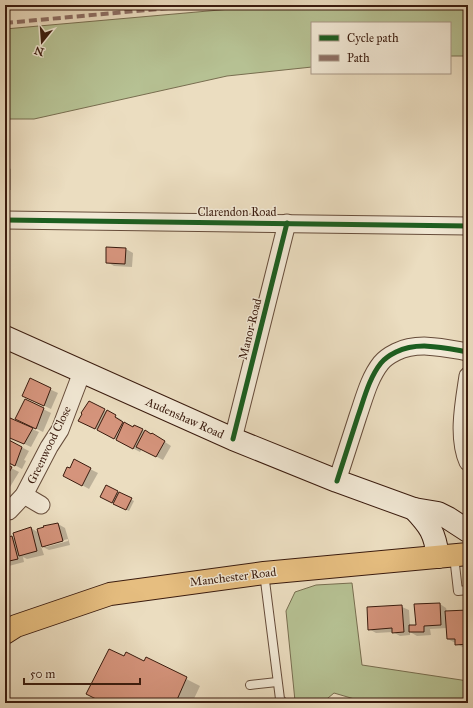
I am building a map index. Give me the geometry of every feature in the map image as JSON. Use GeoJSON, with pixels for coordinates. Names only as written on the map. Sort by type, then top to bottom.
{"type":"FeatureCollection","features":[{"type":"Feature","properties":{"kind":"highway","name":"Manchester Road"},"geometry":{"type":"LineString","coordinates":[[5,633],[16,626],[110,594],[264,572],[453,555]]}},
{"type":"Feature","properties":{"kind":"main road","name":"Audenshaw Road"},"geometry":{"type":"LineString","coordinates":[[5,337],[232,439],[337,481],[414,509],[438,513],[468,531]]}},
{"type":"Feature","properties":{"kind":"main road","name":"Audenshaw Road"},"geometry":{"type":"LineString","coordinates":[[414,509],[453,555]]}},
{"type":"Feature","properties":{"kind":"street","name":"Clarendon Road"},"geometry":{"type":"LineString","coordinates":[[5,220],[468,226]]}},
{"type":"Feature","properties":{"kind":"street","name":"Manor Road"},"geometry":{"type":"LineString","coordinates":[[232,439],[287,223]]}},
{"type":"Feature","properties":{"kind":"street"},"geometry":{"type":"LineString","coordinates":[[337,481],[373,376],[381,363],[388,356],[397,351],[410,347],[441,347],[468,352]]}},
{"type":"Feature","properties":{"kind":"street","name":"Greenwood Close"},"geometry":{"type":"LineString","coordinates":[[9,511],[24,495],[49,447],[60,430],[82,372]]}},
{"type":"Feature","properties":{"kind":"street"},"geometry":{"type":"LineString","coordinates":[[468,376],[462,433],[464,449],[468,462]]}},
{"type":"Feature","properties":{"kind":"street","name":"Greenwood Close"},"geometry":{"type":"LineString","coordinates":[[24,495],[41,505]]}},
{"type":"Feature","properties":{"kind":"lane"},"geometry":{"type":"LineString","coordinates":[[453,555],[458,590],[468,590]]}},
{"type":"Feature","properties":{"kind":"lane"},"geometry":{"type":"LineString","coordinates":[[264,572],[280,699],[284,703]]}},
{"type":"Feature","properties":{"kind":"lane"},"geometry":{"type":"LineString","coordinates":[[250,685],[278,682]]}},
{"type":"Feature","properties":{"kind":"green space"},"geometry":{"type":"Polygon","coordinates":[[[276,5],[468,5],[468,56],[451,56],[451,22],[311,22],[311,67],[227,76],[34,119],[5,119],[5,29],[276,5]]]}},
{"type":"Feature","properties":{"kind":"green space"},"geometry":{"type":"Polygon","coordinates":[[[352,583],[362,665],[468,681],[468,703],[368,703],[334,693],[322,703],[299,703],[295,701],[286,611],[295,592],[316,585],[352,583]]]}},
{"type":"Feature","properties":{"kind":"building"},"geometry":{"type":"Polygon","coordinates":[[[106,247],[126,248],[125,264],[106,263],[106,247]]]}},
{"type":"Feature","properties":{"kind":"building"},"geometry":{"type":"Polygon","coordinates":[[[30,378],[51,388],[44,406],[22,396],[30,378]]]}},
{"type":"Feature","properties":{"kind":"building"},"geometry":{"type":"Polygon","coordinates":[[[25,399],[44,408],[36,429],[15,419],[25,399]]]}},
{"type":"Feature","properties":{"kind":"building"},"geometry":{"type":"Polygon","coordinates":[[[89,401],[105,409],[95,429],[78,421],[82,414],[81,413],[89,401]]]}},
{"type":"Feature","properties":{"kind":"building"},"geometry":{"type":"Polygon","coordinates":[[[107,410],[116,415],[115,417],[123,422],[114,439],[97,430],[107,410]]]}},
{"type":"Feature","properties":{"kind":"building"},"geometry":{"type":"Polygon","coordinates":[[[10,418],[33,428],[24,444],[5,436],[5,429],[10,418]]]}},
{"type":"Feature","properties":{"kind":"building"},"geometry":{"type":"Polygon","coordinates":[[[124,422],[133,427],[134,425],[143,429],[133,449],[116,440],[124,422]]]}},
{"type":"Feature","properties":{"kind":"building"},"geometry":{"type":"Polygon","coordinates":[[[145,430],[165,441],[156,457],[136,447],[145,430]]]}},
{"type":"Feature","properties":{"kind":"building"},"geometry":{"type":"Polygon","coordinates":[[[5,438],[22,447],[15,466],[5,461],[5,438]]]}},
{"type":"Feature","properties":{"kind":"building"},"geometry":{"type":"Polygon","coordinates":[[[74,459],[91,468],[82,486],[63,476],[67,467],[70,468],[74,459]]]}},
{"type":"Feature","properties":{"kind":"building"},"geometry":{"type":"Polygon","coordinates":[[[5,464],[12,467],[5,480],[5,464]]]}},
{"type":"Feature","properties":{"kind":"building"},"geometry":{"type":"Polygon","coordinates":[[[106,485],[118,491],[112,503],[100,497],[106,485]]]}},
{"type":"Feature","properties":{"kind":"building"},"geometry":{"type":"Polygon","coordinates":[[[119,492],[132,498],[126,510],[113,504],[119,492]]]}},
{"type":"Feature","properties":{"kind":"building"},"geometry":{"type":"Polygon","coordinates":[[[58,523],[63,541],[42,547],[37,529],[44,527],[43,526],[58,523]]]}},
{"type":"Feature","properties":{"kind":"building"},"geometry":{"type":"Polygon","coordinates":[[[31,527],[37,551],[19,556],[13,533],[31,527]]]}},
{"type":"Feature","properties":{"kind":"building"},"geometry":{"type":"Polygon","coordinates":[[[12,536],[18,559],[5,562],[5,538],[12,536]]]}},
{"type":"Feature","properties":{"kind":"building"},"geometry":{"type":"Polygon","coordinates":[[[440,603],[441,625],[424,626],[424,632],[409,632],[409,625],[416,625],[414,604],[440,603]]]}},
{"type":"Feature","properties":{"kind":"building"},"geometry":{"type":"Polygon","coordinates":[[[402,605],[404,632],[392,633],[392,628],[368,630],[367,607],[402,605]]]}},
{"type":"Feature","properties":{"kind":"building"},"geometry":{"type":"Polygon","coordinates":[[[468,610],[468,644],[455,645],[455,639],[447,639],[445,611],[468,610]]]}},
{"type":"Feature","properties":{"kind":"building"},"geometry":{"type":"Polygon","coordinates":[[[109,649],[124,656],[126,652],[144,661],[146,657],[187,677],[176,702],[178,703],[97,703],[98,700],[86,694],[109,649]]]}},
{"type":"Feature","properties":{"kind":"marked path"},"geometry":{"type":"LineString","coordinates":[[5,23],[202,5]]}},
{"type":"Feature","properties":{"kind":"cycle path"},"geometry":{"type":"LineString","coordinates":[[5,220],[468,226]]}},
{"type":"Feature","properties":{"kind":"cycle path"},"geometry":{"type":"LineString","coordinates":[[233,439],[287,223]]}},
{"type":"Feature","properties":{"kind":"cycle path"},"geometry":{"type":"LineString","coordinates":[[337,481],[367,389],[373,375],[384,360],[390,355],[404,349],[422,346],[432,346],[468,352]]}}]}
